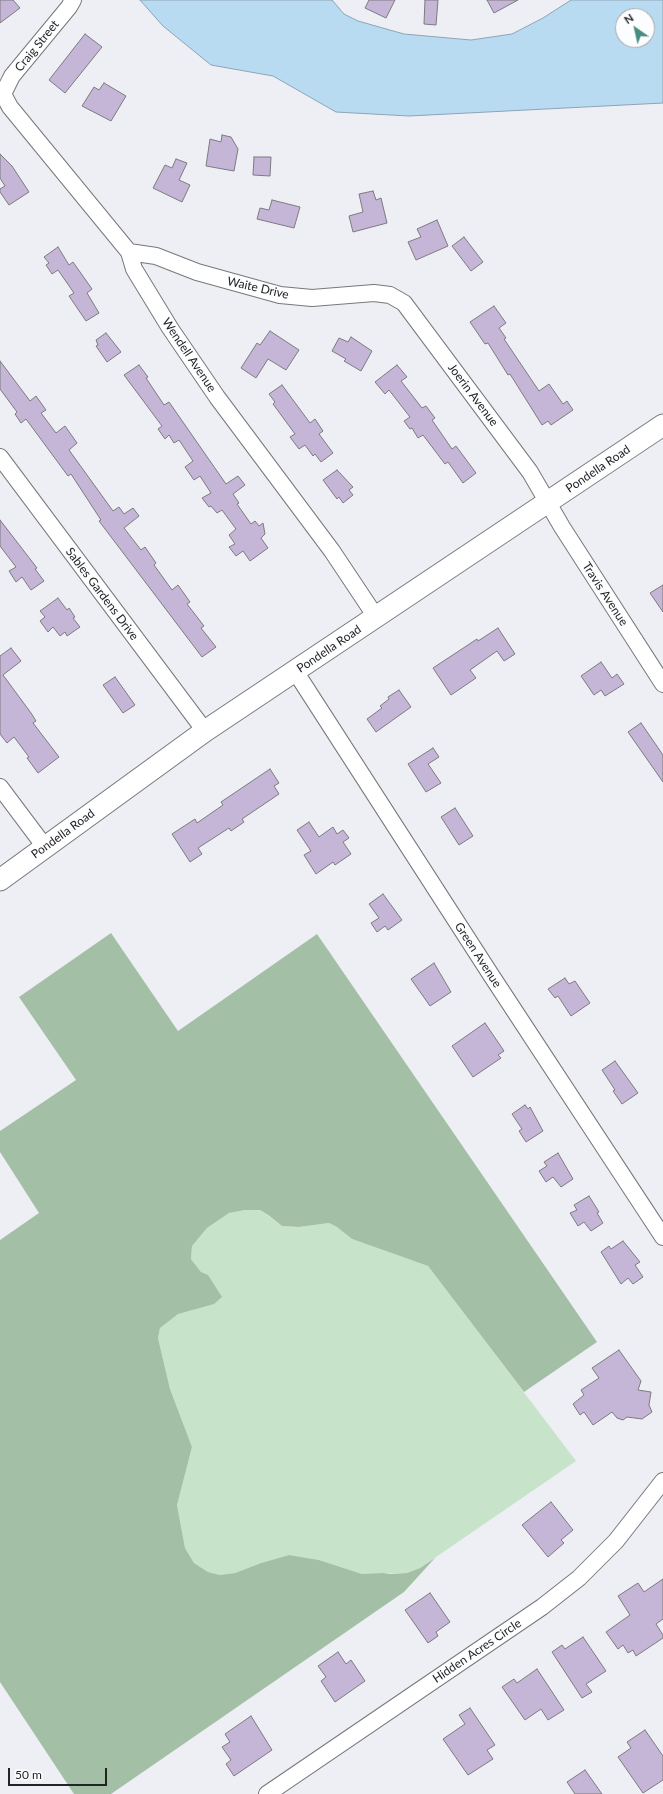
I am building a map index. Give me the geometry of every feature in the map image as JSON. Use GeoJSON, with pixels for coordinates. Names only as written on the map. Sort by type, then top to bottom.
{"type":"FeatureCollection","features":[{"type":"Feature","properties":{"kind":"main road","name":"Pondella Road"},"geometry":{"type":"LineString","coordinates":[[0,880],[205,731],[663,426]]}},
{"type":"Feature","properties":{"kind":"street","name":"Craig Street"},"geometry":{"type":"LineString","coordinates":[[3,94],[12,76],[69,7],[73,0]]}},
{"type":"Feature","properties":{"kind":"street","name":"Wendell Avenue"},"geometry":{"type":"LineString","coordinates":[[3,94],[10,107],[129,252],[134,269],[170,328],[217,397],[340,563],[376,617]]}},
{"type":"Feature","properties":{"kind":"street","name":"Waite Drive"},"geometry":{"type":"LineString","coordinates":[[129,252],[156,256],[217,278],[280,294],[312,298],[374,293],[390,295]]}},
{"type":"Feature","properties":{"kind":"street","name":"Joerin Avenue"},"geometry":{"type":"LineString","coordinates":[[390,295],[404,303],[530,472],[548,502]]}},
{"type":"Feature","properties":{"kind":"street","name":"Sables Gardens Drive"},"geometry":{"type":"LineString","coordinates":[[0,457],[205,731]]}},
{"type":"Feature","properties":{"kind":"street","name":"Travis Avenue"},"geometry":{"type":"LineString","coordinates":[[548,502],[663,684]]}},
{"type":"Feature","properties":{"kind":"street","name":"Green Avenue"},"geometry":{"type":"LineString","coordinates":[[295,671],[482,962],[663,1237]]}},
{"type":"Feature","properties":{"kind":"street"},"geometry":{"type":"LineString","coordinates":[[0,787],[45,847]]}},
{"type":"Feature","properties":{"kind":"street","name":"Hidden Acres Circle"},"geometry":{"type":"LineString","coordinates":[[267,1794],[542,1607],[579,1578],[616,1541],[663,1481]]}},
{"type":"Feature","properties":{"kind":"green space"},"geometry":{"type":"Polygon","coordinates":[[[111,933],[178,1031],[317,934],[597,1342],[524,1392],[428,1266],[352,1239],[337,1227],[329,1223],[299,1227],[282,1226],[260,1210],[245,1210],[229,1213],[207,1228],[192,1246],[191,1259],[201,1272],[208,1275],[222,1297],[214,1304],[178,1314],[160,1328],[158,1338],[170,1389],[192,1447],[177,1505],[185,1548],[194,1563],[208,1572],[220,1575],[235,1573],[261,1563],[289,1555],[319,1560],[362,1574],[390,1574],[407,1573],[420,1568],[435,1558],[404,1592],[111,1794],[74,1794],[0,1682],[0,1240],[39,1213],[0,1152],[0,1131],[76,1080],[19,997],[111,933]]]}},
{"type":"Feature","properties":{"kind":"green space"},"geometry":{"type":"Polygon","coordinates":[[[245,1210],[260,1210],[282,1226],[299,1227],[329,1223],[337,1227],[352,1239],[428,1266],[576,1461],[420,1568],[407,1573],[362,1574],[319,1560],[289,1555],[261,1563],[235,1573],[220,1575],[208,1572],[194,1563],[185,1548],[177,1505],[192,1447],[170,1389],[158,1338],[160,1328],[167,1321],[185,1311],[191,1311],[201,1272],[191,1259],[192,1246],[207,1228],[229,1213],[245,1210]]]}},
{"type":"Feature","properties":{"kind":"water"},"geometry":{"type":"Polygon","coordinates":[[[140,0],[332,0],[344,14],[358,21],[404,34],[471,40],[512,34],[543,18],[571,0],[663,0],[663,103],[409,116],[336,112],[273,76],[211,65],[163,26],[140,0]]]}},
{"type":"Feature","properties":{"kind":"building"},"geometry":{"type":"Polygon","coordinates":[[[0,0],[13,0],[20,8],[0,23],[0,0]]]}},
{"type":"Feature","properties":{"kind":"building"},"geometry":{"type":"Polygon","coordinates":[[[369,0],[395,0],[386,18],[365,8],[369,0]]]}},
{"type":"Feature","properties":{"kind":"building"},"geometry":{"type":"Polygon","coordinates":[[[425,0],[438,0],[436,25],[424,24],[425,0]]]}},
{"type":"Feature","properties":{"kind":"building"},"geometry":{"type":"Polygon","coordinates":[[[487,0],[518,0],[494,13],[487,0]]]}},
{"type":"Feature","properties":{"kind":"building"},"geometry":{"type":"Polygon","coordinates":[[[85,34],[102,47],[65,93],[49,80],[85,34]]]}},
{"type":"Feature","properties":{"kind":"building"},"geometry":{"type":"Polygon","coordinates":[[[104,83],[126,96],[111,121],[82,106],[94,87],[99,90],[104,83]]]}},
{"type":"Feature","properties":{"kind":"building"},"geometry":{"type":"Polygon","coordinates":[[[222,135],[231,137],[238,149],[234,171],[206,166],[210,139],[221,142],[222,135]]]}},
{"type":"Feature","properties":{"kind":"building"},"geometry":{"type":"Polygon","coordinates":[[[0,154],[12,166],[29,192],[9,205],[0,192],[0,189],[5,186],[0,178],[0,154]]]}},
{"type":"Feature","properties":{"kind":"building"},"geometry":{"type":"Polygon","coordinates":[[[254,157],[271,157],[270,176],[253,175],[254,157]]]}},
{"type":"Feature","properties":{"kind":"building"},"geometry":{"type":"Polygon","coordinates":[[[176,159],[187,163],[179,180],[190,185],[182,202],[153,188],[165,165],[172,168],[176,159]]]}},
{"type":"Feature","properties":{"kind":"building"},"geometry":{"type":"Polygon","coordinates":[[[373,191],[376,200],[381,198],[387,223],[353,232],[349,216],[363,212],[359,194],[373,191]]]}},
{"type":"Feature","properties":{"kind":"building"},"geometry":{"type":"Polygon","coordinates":[[[272,200],[300,207],[294,228],[257,219],[260,208],[269,210],[272,200]]]}},
{"type":"Feature","properties":{"kind":"building"},"geometry":{"type":"Polygon","coordinates":[[[437,220],[448,246],[416,260],[408,242],[421,237],[417,229],[437,220]]]}},
{"type":"Feature","properties":{"kind":"building"},"geometry":{"type":"Polygon","coordinates":[[[464,237],[483,262],[471,271],[452,246],[464,237]]]}},
{"type":"Feature","properties":{"kind":"building"},"geometry":{"type":"Polygon","coordinates":[[[58,247],[69,265],[73,262],[92,289],[87,293],[99,313],[86,321],[69,296],[74,293],[58,270],[52,274],[46,265],[49,263],[44,257],[58,247]]]}},
{"type":"Feature","properties":{"kind":"building"},"geometry":{"type":"Polygon","coordinates":[[[494,306],[506,323],[499,328],[506,338],[504,339],[539,391],[549,384],[563,404],[567,401],[573,410],[551,425],[548,421],[542,425],[510,374],[508,375],[488,343],[485,344],[470,322],[494,306]]]}},
{"type":"Feature","properties":{"kind":"building"},"geometry":{"type":"Polygon","coordinates":[[[270,331],[299,350],[286,370],[268,359],[256,378],[241,368],[257,343],[260,345],[270,331]]]}},
{"type":"Feature","properties":{"kind":"building"},"geometry":{"type":"Polygon","coordinates":[[[106,333],[121,352],[107,362],[96,346],[98,345],[96,340],[106,333]]]}},
{"type":"Feature","properties":{"kind":"building"},"geometry":{"type":"Polygon","coordinates":[[[351,337],[372,351],[361,371],[344,361],[346,359],[332,351],[339,338],[348,342],[351,337]]]}},
{"type":"Feature","properties":{"kind":"building"},"geometry":{"type":"Polygon","coordinates":[[[0,361],[30,401],[36,396],[46,410],[41,413],[56,433],[65,426],[77,443],[69,450],[113,511],[119,507],[124,514],[133,508],[139,516],[124,528],[141,550],[145,547],[156,563],[154,565],[172,590],[178,585],[190,602],[187,604],[204,626],[201,628],[216,647],[202,657],[99,521],[101,520],[71,474],[68,476],[26,419],[21,423],[15,414],[17,412],[0,389],[0,361]]]}},
{"type":"Feature","properties":{"kind":"building"},"geometry":{"type":"Polygon","coordinates":[[[139,365],[148,377],[146,378],[164,405],[169,402],[226,484],[238,476],[245,485],[233,494],[239,503],[237,504],[251,524],[255,521],[259,526],[263,523],[265,534],[261,538],[268,548],[250,561],[243,551],[236,556],[229,547],[235,544],[229,535],[236,529],[222,510],[217,513],[211,506],[209,507],[202,498],[211,493],[200,476],[194,480],[185,467],[193,461],[179,440],[174,443],[169,435],[165,439],[158,429],[162,426],[124,375],[139,365]]]}},
{"type":"Feature","properties":{"kind":"building"},"geometry":{"type":"Polygon","coordinates":[[[397,365],[407,377],[401,381],[422,408],[426,406],[435,418],[432,420],[452,449],[456,446],[476,473],[463,483],[448,462],[445,464],[423,435],[418,438],[412,428],[410,429],[404,421],[410,417],[389,390],[385,394],[375,382],[397,365]]]}},
{"type":"Feature","properties":{"kind":"building"},"geometry":{"type":"Polygon","coordinates":[[[282,385],[310,423],[315,419],[323,431],[319,434],[333,453],[321,462],[315,454],[313,456],[305,445],[299,449],[290,437],[295,434],[273,404],[275,402],[269,394],[282,385]]]}},
{"type":"Feature","properties":{"kind":"building"},"geometry":{"type":"Polygon","coordinates":[[[337,470],[353,487],[349,490],[353,495],[343,503],[339,497],[337,499],[323,480],[337,470]]]}},
{"type":"Feature","properties":{"kind":"building"},"geometry":{"type":"Polygon","coordinates":[[[0,520],[37,568],[35,569],[44,581],[31,590],[22,577],[16,582],[9,571],[16,567],[0,546],[0,520]]]}},
{"type":"Feature","properties":{"kind":"building"},"geometry":{"type":"Polygon","coordinates":[[[663,585],[663,612],[650,593],[663,585]]]}},
{"type":"Feature","properties":{"kind":"building"},"geometry":{"type":"Polygon","coordinates":[[[58,598],[67,610],[69,608],[75,617],[73,618],[80,627],[67,636],[65,632],[60,636],[53,627],[48,632],[40,621],[45,617],[40,611],[58,598]]]}},
{"type":"Feature","properties":{"kind":"building"},"geometry":{"type":"Polygon","coordinates":[[[498,628],[515,654],[504,661],[497,651],[470,670],[476,678],[451,695],[433,668],[477,639],[478,641],[498,628]]]}},
{"type":"Feature","properties":{"kind":"building"},"geometry":{"type":"Polygon","coordinates":[[[11,648],[21,661],[3,675],[36,721],[33,723],[59,757],[38,773],[27,758],[29,757],[14,737],[7,743],[0,734],[0,656],[11,648]]]}},
{"type":"Feature","properties":{"kind":"building"},"geometry":{"type":"Polygon","coordinates":[[[601,662],[612,678],[617,674],[624,684],[605,696],[601,690],[594,695],[581,676],[601,662]]]}},
{"type":"Feature","properties":{"kind":"building"},"geometry":{"type":"Polygon","coordinates":[[[115,677],[135,705],[123,713],[103,685],[115,677]]]}},
{"type":"Feature","properties":{"kind":"building"},"geometry":{"type":"Polygon","coordinates":[[[399,690],[411,707],[376,732],[367,719],[382,708],[380,706],[389,699],[388,697],[399,690]]]}},
{"type":"Feature","properties":{"kind":"building"},"geometry":{"type":"Polygon","coordinates":[[[641,723],[663,755],[663,782],[628,732],[641,723]]]}},
{"type":"Feature","properties":{"kind":"building"},"geometry":{"type":"Polygon","coordinates":[[[433,748],[439,757],[428,764],[441,783],[426,792],[408,764],[433,748]]]}},
{"type":"Feature","properties":{"kind":"building"},"geometry":{"type":"Polygon","coordinates":[[[270,769],[279,783],[274,786],[279,794],[242,819],[244,822],[231,831],[229,828],[198,848],[202,854],[190,862],[172,834],[195,819],[197,823],[223,805],[221,802],[270,769]]]}},
{"type":"Feature","properties":{"kind":"building"},"geometry":{"type":"Polygon","coordinates":[[[455,808],[473,836],[459,845],[441,817],[455,808]]]}},
{"type":"Feature","properties":{"kind":"building"},"geometry":{"type":"Polygon","coordinates":[[[309,822],[319,837],[333,827],[337,834],[343,830],[349,838],[343,842],[351,854],[335,865],[333,862],[316,874],[304,855],[311,851],[297,830],[309,822]]]}},
{"type":"Feature","properties":{"kind":"building"},"geometry":{"type":"Polygon","coordinates":[[[383,894],[402,920],[388,930],[385,926],[377,932],[371,923],[379,918],[369,904],[383,894]]]}},
{"type":"Feature","properties":{"kind":"building"},"geometry":{"type":"Polygon","coordinates":[[[434,963],[451,992],[430,1006],[411,979],[434,963]]]}},
{"type":"Feature","properties":{"kind":"building"},"geometry":{"type":"Polygon","coordinates":[[[565,978],[569,984],[575,981],[590,1003],[571,1016],[558,996],[555,998],[548,989],[565,978]]]}},
{"type":"Feature","properties":{"kind":"building"},"geometry":{"type":"Polygon","coordinates":[[[485,1023],[504,1051],[498,1055],[501,1058],[473,1077],[452,1046],[485,1023]]]}},
{"type":"Feature","properties":{"kind":"building"},"geometry":{"type":"Polygon","coordinates":[[[615,1061],[638,1093],[622,1104],[602,1070],[615,1061]]]}},
{"type":"Feature","properties":{"kind":"building"},"geometry":{"type":"Polygon","coordinates":[[[525,1105],[528,1109],[530,1107],[543,1131],[526,1142],[519,1131],[522,1129],[512,1114],[525,1105]]]}},
{"type":"Feature","properties":{"kind":"building"},"geometry":{"type":"Polygon","coordinates":[[[558,1153],[573,1179],[561,1187],[553,1177],[546,1182],[539,1171],[547,1166],[544,1162],[558,1153]]]}},
{"type":"Feature","properties":{"kind":"building"},"geometry":{"type":"Polygon","coordinates":[[[589,1196],[599,1212],[597,1213],[603,1223],[591,1231],[584,1222],[578,1226],[570,1213],[577,1210],[574,1205],[589,1196]]]}},
{"type":"Feature","properties":{"kind":"building"},"geometry":{"type":"Polygon","coordinates":[[[623,1241],[640,1262],[635,1265],[643,1277],[633,1284],[628,1278],[621,1284],[601,1252],[609,1246],[611,1249],[623,1241]]]}},
{"type":"Feature","properties":{"kind":"building"},"geometry":{"type":"Polygon","coordinates":[[[619,1350],[641,1381],[638,1390],[651,1392],[649,1405],[652,1412],[642,1419],[627,1417],[623,1420],[617,1418],[612,1412],[593,1425],[584,1412],[580,1415],[573,1404],[584,1395],[581,1390],[599,1378],[592,1368],[619,1350]]]}},
{"type":"Feature","properties":{"kind":"building"},"geometry":{"type":"Polygon","coordinates":[[[551,1502],[573,1530],[561,1540],[564,1543],[548,1557],[522,1525],[551,1502]]]}},
{"type":"Feature","properties":{"kind":"building"},"geometry":{"type":"Polygon","coordinates":[[[663,1579],[663,1619],[656,1624],[663,1635],[663,1638],[636,1656],[633,1650],[628,1653],[623,1645],[618,1649],[606,1632],[630,1615],[618,1596],[638,1583],[644,1592],[663,1579]]]}},
{"type":"Feature","properties":{"kind":"building"},"geometry":{"type":"Polygon","coordinates":[[[430,1593],[450,1622],[436,1632],[438,1636],[428,1643],[405,1610],[430,1593]]]}},
{"type":"Feature","properties":{"kind":"building"},"geometry":{"type":"Polygon","coordinates":[[[583,1637],[606,1671],[586,1684],[592,1692],[582,1698],[552,1652],[562,1645],[565,1649],[583,1637]]]}},
{"type":"Feature","properties":{"kind":"building"},"geometry":{"type":"Polygon","coordinates":[[[338,1652],[346,1664],[351,1660],[365,1681],[335,1702],[321,1681],[326,1677],[318,1666],[338,1652]]]}},
{"type":"Feature","properties":{"kind":"building"},"geometry":{"type":"Polygon","coordinates":[[[537,1669],[564,1710],[548,1720],[541,1709],[525,1720],[502,1687],[514,1679],[517,1683],[537,1669]]]}},
{"type":"Feature","properties":{"kind":"building"},"geometry":{"type":"Polygon","coordinates":[[[470,1708],[495,1745],[487,1750],[493,1759],[468,1775],[443,1739],[465,1724],[459,1715],[470,1708]]]}},
{"type":"Feature","properties":{"kind":"building"},"geometry":{"type":"Polygon","coordinates":[[[251,1716],[272,1750],[234,1776],[226,1764],[231,1760],[222,1747],[230,1742],[225,1734],[251,1716]]]}},
{"type":"Feature","properties":{"kind":"building"},"geometry":{"type":"Polygon","coordinates":[[[645,1730],[663,1756],[663,1780],[643,1793],[618,1757],[631,1748],[627,1742],[645,1730]]]}},
{"type":"Feature","properties":{"kind":"building"},"geometry":{"type":"Polygon","coordinates":[[[585,1770],[602,1794],[575,1794],[567,1782],[585,1770]]]}}]}
